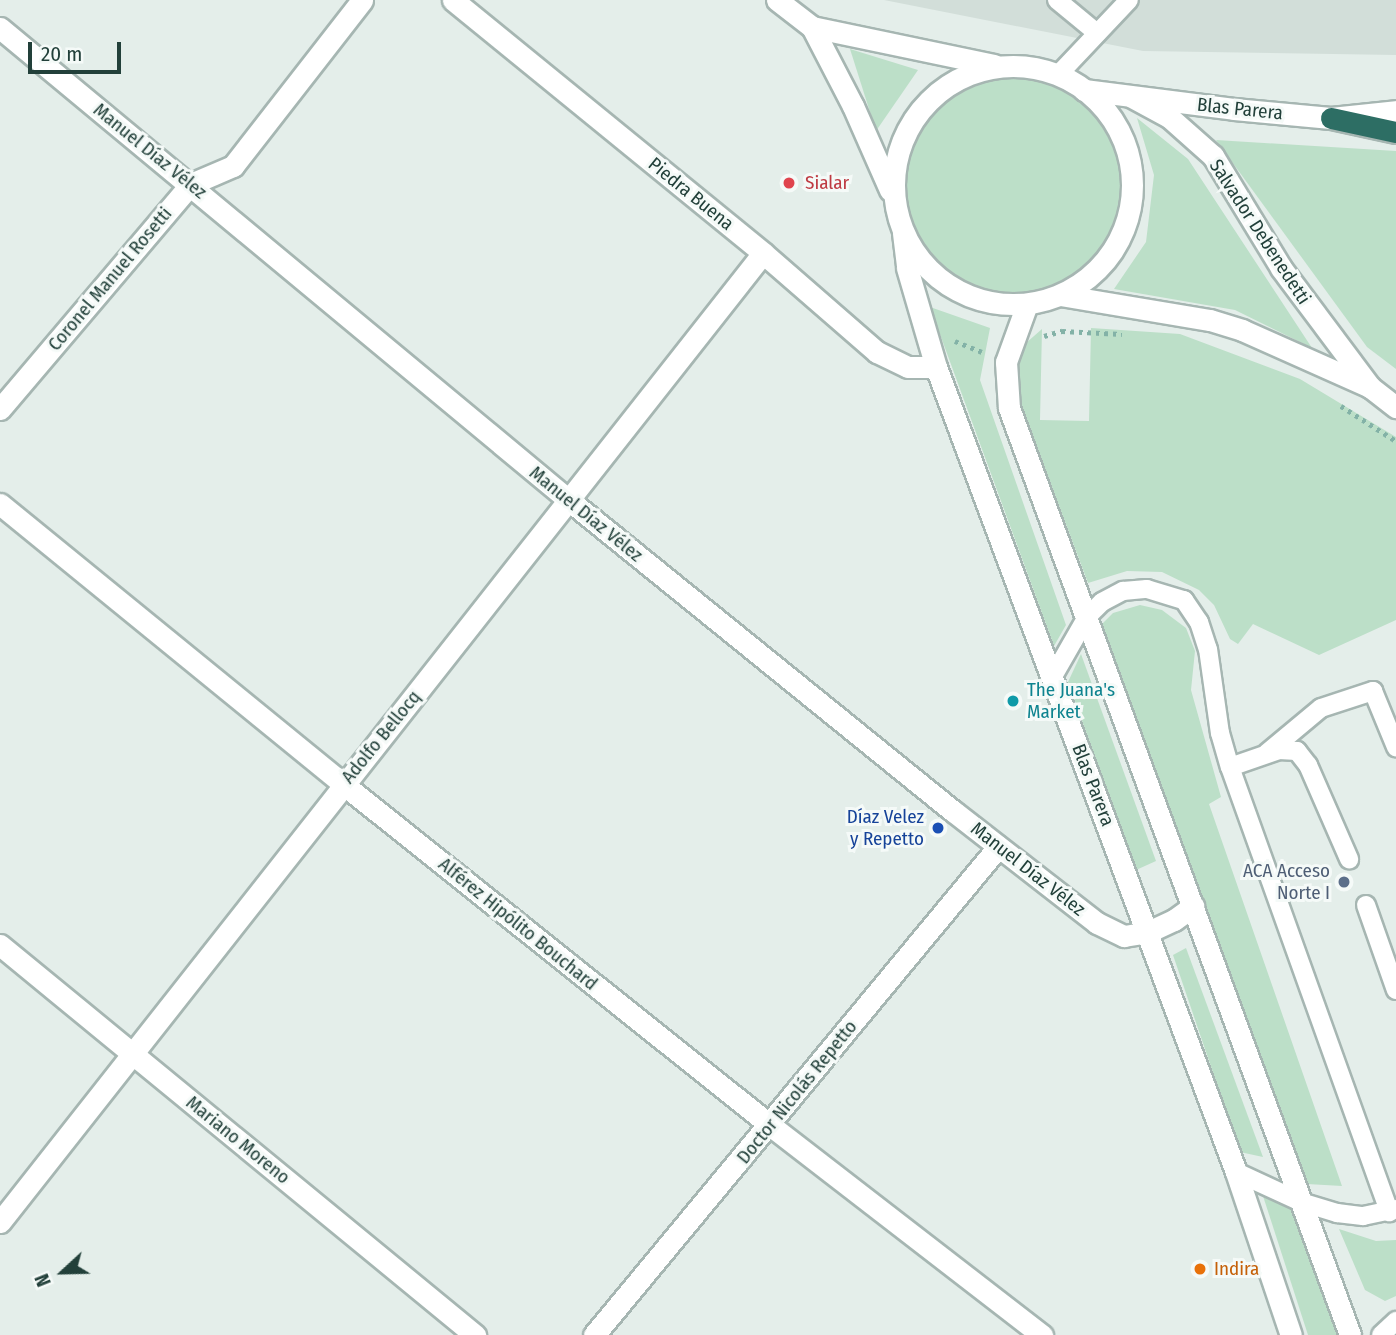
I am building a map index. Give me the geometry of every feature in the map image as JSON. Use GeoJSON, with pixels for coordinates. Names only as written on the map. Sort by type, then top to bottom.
{"type":"FeatureCollection","features":[{"type":"Feature","properties":{"kind":"highway"},"geometry":{"type":"LineString","coordinates":[[1331,118],[1396,132]]}},
{"type":"Feature","properties":{"kind":"street","name":"Coronel Manuel Rosetti"},"geometry":{"type":"LineString","coordinates":[[0,409],[191,184],[233,166],[362,0]]}},
{"type":"Feature","properties":{"kind":"street","name":"Piedra Buena"},"geometry":{"type":"LineString","coordinates":[[453,0],[763,253],[877,352],[908,367],[936,367]]}},
{"type":"Feature","properties":{"kind":"street"},"geometry":{"type":"LineString","coordinates":[[777,0],[812,27],[853,106],[894,199],[903,233],[916,255],[933,274],[954,289],[977,299],[1002,304],[1027,304],[1060,295],[1084,281],[1104,262],[1119,239],[1129,213],[1132,185],[1129,158],[1119,132],[1104,109],[1084,90],[1058,75],[1029,67],[999,66],[812,27]]}},
{"type":"Feature","properties":{"kind":"street","name":"Manuel Díaz Vélez"},"geometry":{"type":"LineString","coordinates":[[0,28],[570,501],[998,847],[1097,923],[1124,936],[1148,932],[1174,920],[1193,906]]}},
{"type":"Feature","properties":{"kind":"street"},"geometry":{"type":"LineString","coordinates":[[894,199],[895,161],[909,126],[932,97],[963,76],[999,66]]}},
{"type":"Feature","properties":{"kind":"street","name":"Blas Parera"},"geometry":{"type":"LineString","coordinates":[[1084,90],[1331,118],[1396,111]]}},
{"type":"Feature","properties":{"kind":"street","name":"Salvador Debenedetti"},"geometry":{"type":"LineString","coordinates":[[1132,97],[1169,117],[1213,156],[1280,268],[1370,387]]}},
{"type":"Feature","properties":{"kind":"street","name":"Blas Parera"},"geometry":{"type":"LineString","coordinates":[[903,233],[907,268],[936,367],[1148,932],[1236,1172],[1291,1335]]}},
{"type":"Feature","properties":{"kind":"street","name":"Adolfo Bellocq"},"geometry":{"type":"LineString","coordinates":[[0,1222],[763,253]]}},
{"type":"Feature","properties":{"kind":"street","name":"Salvador Debenedetti"},"geometry":{"type":"LineString","coordinates":[[1060,295],[1210,320],[1242,330],[1370,387],[1396,407]]}},
{"type":"Feature","properties":{"kind":"street"},"geometry":{"type":"LineString","coordinates":[[1027,304],[1006,362],[1009,408],[1350,1335]]}},
{"type":"Feature","properties":{"kind":"street","name":"Alférez Hipólito Bouchard"},"geometry":{"type":"LineString","coordinates":[[0,504],[343,784],[770,1125],[1042,1335]]}},
{"type":"Feature","properties":{"kind":"street","name":"Doctor Nicolás Repetto"},"geometry":{"type":"LineString","coordinates":[[594,1335],[998,847]]}},
{"type":"Feature","properties":{"kind":"street","name":"Mariano Moreno"},"geometry":{"type":"LineString","coordinates":[[0,945],[475,1335]]}},
{"type":"Feature","properties":{"kind":"lane"},"geometry":{"type":"LineString","coordinates":[[1057,0],[1097,33]]}},
{"type":"Feature","properties":{"kind":"lane"},"geometry":{"type":"LineString","coordinates":[[1058,75],[1129,0]]}},
{"type":"Feature","properties":{"kind":"lane"},"geometry":{"type":"LineString","coordinates":[[1052,678],[1087,617],[1102,602],[1123,591],[1147,589],[1184,600],[1199,621],[1208,649],[1220,733],[1230,767],[1392,1210],[1363,1216],[1337,1213],[1301,1202],[1236,1172]]}},
{"type":"Feature","properties":{"kind":"lane"},"geometry":{"type":"LineString","coordinates":[[1266,753],[1321,708],[1373,691],[1396,747]]}},
{"type":"Feature","properties":{"kind":"lane"},"geometry":{"type":"LineString","coordinates":[[1230,767],[1266,753],[1279,750],[1297,751],[1308,765],[1349,859]]}},
{"type":"Feature","properties":{"kind":"lane"},"geometry":{"type":"LineString","coordinates":[[1366,905],[1396,990]]}},
{"type":"Feature","properties":{"kind":"lane"},"geometry":{"type":"LineString","coordinates":[[1381,1335],[1396,1321]]}},
{"type":"Feature","properties":{"kind":"path"},"geometry":{"type":"LineString","coordinates":[[924,329],[1006,362]]}},
{"type":"Feature","properties":{"kind":"path"},"geometry":{"type":"LineString","coordinates":[[1037,337],[1062,331],[1128,334]]}},
{"type":"Feature","properties":{"kind":"path"},"geometry":{"type":"LineString","coordinates":[[1334,401],[1396,441]]}},
{"type":"Feature","properties":{"kind":"shaded area"},"geometry":{"type":"Polygon","coordinates":[[[884,0],[1396,0],[1396,55],[1143,51],[884,0]]]}},
{"type":"Feature","properties":{"kind":"green space"},"geometry":{"type":"Polygon","coordinates":[[[850,49],[918,70],[876,131],[850,49]]]}},
{"type":"Feature","properties":{"kind":"green space"},"geometry":{"type":"Polygon","coordinates":[[[1013,66],[1036,68],[1058,75],[1079,86],[1097,101],[1112,119],[1123,140],[1130,162],[1130,208],[1123,230],[1112,251],[1097,269],[1079,284],[1058,295],[1036,302],[1013,304],[990,302],[968,295],[947,284],[929,269],[914,251],[903,230],[896,208],[894,185],[896,162],[903,140],[914,119],[929,101],[947,86],[968,75],[990,68],[1013,66]]]}},
{"type":"Feature","properties":{"kind":"green space"},"geometry":{"type":"Polygon","coordinates":[[[1137,118],[1188,159],[1312,348],[1235,310],[1114,289],[1146,242],[1154,175],[1137,118]]]}},
{"type":"Feature","properties":{"kind":"green space"},"geometry":{"type":"Polygon","coordinates":[[[1216,140],[1396,151],[1396,369],[1367,347],[1216,140]]]}},
{"type":"Feature","properties":{"kind":"green space"},"geometry":{"type":"Polygon","coordinates":[[[930,307],[990,328],[980,380],[1066,625],[1054,646],[930,307]]]}},
{"type":"Feature","properties":{"kind":"green space"},"geometry":{"type":"Polygon","coordinates":[[[1091,328],[1180,334],[1300,379],[1396,437],[1396,620],[1319,655],[1253,624],[1238,644],[1230,639],[1214,605],[1199,590],[1162,572],[1127,571],[1088,583],[1011,378],[1018,350],[1042,329],[1040,420],[1089,421],[1091,328]]]}},
{"type":"Feature","properties":{"kind":"green space"},"geometry":{"type":"Polygon","coordinates":[[[1140,605],[1162,610],[1186,628],[1195,651],[1191,690],[1221,797],[1209,804],[1342,1186],[1307,1184],[1100,626],[1113,613],[1140,605]]]}},
{"type":"Feature","properties":{"kind":"green space"},"geometry":{"type":"Polygon","coordinates":[[[1081,654],[1156,861],[1136,870],[1068,682],[1081,654]]]}},
{"type":"Feature","properties":{"kind":"green space"},"geometry":{"type":"Polygon","coordinates":[[[1186,948],[1263,1157],[1240,1152],[1173,955],[1186,948]]]}},
{"type":"Feature","properties":{"kind":"green space"},"geometry":{"type":"Polygon","coordinates":[[[1263,1196],[1288,1199],[1337,1335],[1308,1335],[1263,1196]]]}},
{"type":"Feature","properties":{"kind":"green space"},"geometry":{"type":"Polygon","coordinates":[[[1339,1229],[1376,1241],[1396,1240],[1396,1296],[1385,1301],[1365,1290],[1339,1229]]]}},
{"type":"Feature","properties":{"kind":"place","name":"Sialar"},"geometry":{"type":"Point","coordinates":[789,183]}},
{"type":"Feature","properties":{"kind":"place","name":"The Juana's Market"},"geometry":{"type":"Point","coordinates":[1013,701]}},
{"type":"Feature","properties":{"kind":"place","name":"Díaz Velez y Repetto"},"geometry":{"type":"Point","coordinates":[938,828]}},
{"type":"Feature","properties":{"kind":"place","name":"ACA Acceso Norte I"},"geometry":{"type":"Point","coordinates":[1344,882]}},
{"type":"Feature","properties":{"kind":"place","name":"Indira"},"geometry":{"type":"Point","coordinates":[1200,1269]}}]}
